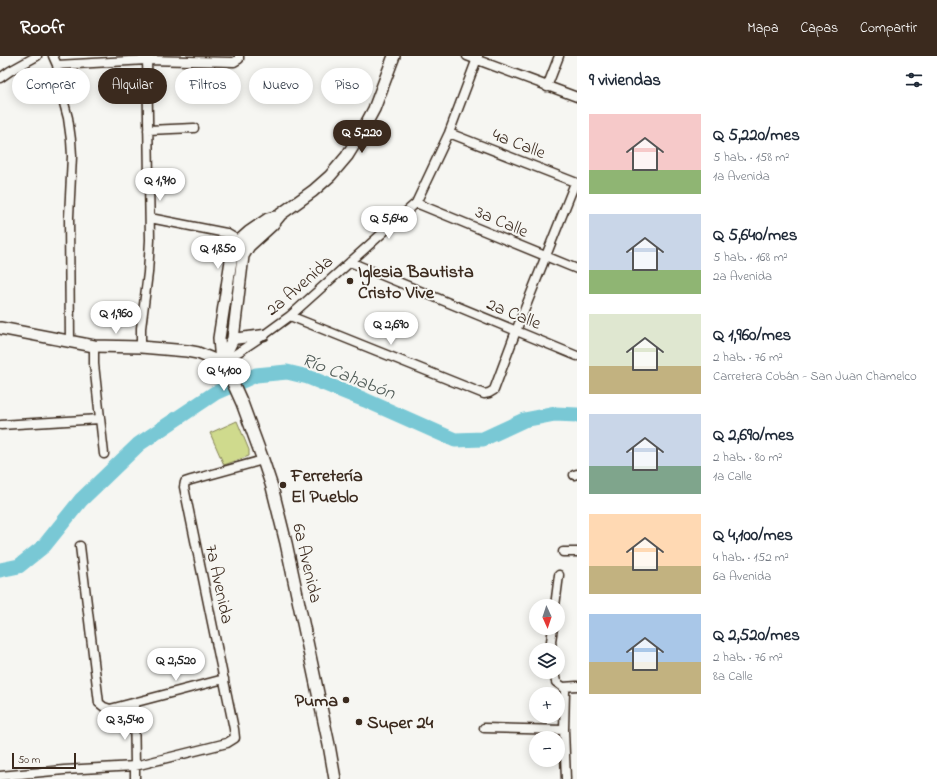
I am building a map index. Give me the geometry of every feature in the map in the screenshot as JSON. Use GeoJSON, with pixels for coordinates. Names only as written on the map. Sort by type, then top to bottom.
{"type":"FeatureCollection","features":[{"type":"Feature","properties":{"kind":"main road"},"geometry":{"type":"LineString","coordinates":[[0,328],[94,346],[141,347],[187,351],[198,353],[215,360],[224,368],[233,339],[244,243],[249,232],[268,219],[281,214],[313,191],[330,176],[347,156],[374,109],[392,57]]}},
{"type":"Feature","properties":{"kind":"main road","name":"6a Avenida"},"geometry":{"type":"LineString","coordinates":[[244,243],[232,254],[219,338],[224,368],[242,403],[272,487],[286,542],[335,779]]}},
{"type":"Feature","properties":{"kind":"street"},"geometry":{"type":"LineString","coordinates":[[0,78],[37,56]]}},
{"type":"Feature","properties":{"kind":"street"},"geometry":{"type":"LineString","coordinates":[[53,56],[57,66],[61,92],[68,118],[72,156],[69,217],[70,342]]}},
{"type":"Feature","properties":{"kind":"street"},"geometry":{"type":"LineString","coordinates":[[57,66],[147,58],[234,62],[239,59],[239,56]]}},
{"type":"Feature","properties":{"kind":"street"},"geometry":{"type":"LineString","coordinates":[[467,56],[477,58],[577,98]]}},
{"type":"Feature","properties":{"kind":"street"},"geometry":{"type":"LineString","coordinates":[[547,87],[559,56]]}},
{"type":"Feature","properties":{"kind":"street"},"geometry":{"type":"LineString","coordinates":[[141,347],[150,240],[147,58]]}},
{"type":"Feature","properties":{"kind":"street","name":"2a Avenida"},"geometry":{"type":"LineString","coordinates":[[224,368],[290,316],[416,203],[449,133],[477,58]]}},
{"type":"Feature","properties":{"kind":"street"},"geometry":{"type":"LineString","coordinates":[[148,130],[194,128]]}},
{"type":"Feature","properties":{"kind":"street","name":"4a Calle"},"geometry":{"type":"LineString","coordinates":[[449,133],[576,183]]}},
{"type":"Feature","properties":{"kind":"street"},"geometry":{"type":"LineString","coordinates":[[290,316],[484,394],[489,394],[494,390],[516,331],[576,183]]}},
{"type":"Feature","properties":{"kind":"street","name":"3a Calle"},"geometry":{"type":"LineString","coordinates":[[416,203],[577,269]]}},
{"type":"Feature","properties":{"kind":"street"},"geometry":{"type":"LineString","coordinates":[[150,218],[226,233],[244,243]]}},
{"type":"Feature","properties":{"kind":"street","name":"2a Calle"},"geometry":{"type":"LineString","coordinates":[[350,262],[577,356]]}},
{"type":"Feature","properties":{"kind":"street"},"geometry":{"type":"LineString","coordinates":[[233,339],[264,335]]}},
{"type":"Feature","properties":{"kind":"street"},"geometry":{"type":"LineString","coordinates":[[94,346],[94,364],[104,454]]}},
{"type":"Feature","properties":{"kind":"street"},"geometry":{"type":"LineString","coordinates":[[1,425],[100,419]]}},
{"type":"Feature","properties":{"kind":"street","name":"7a Avenida"},"geometry":{"type":"LineString","coordinates":[[136,766],[227,743],[234,738],[234,730],[224,679],[184,486],[185,482],[191,480],[263,460]]}},
{"type":"Feature","properties":{"kind":"street"},"geometry":{"type":"LineString","coordinates":[[80,546],[99,703],[110,709],[134,704],[224,679]]}},
{"type":"Feature","properties":{"kind":"street"},"geometry":{"type":"LineString","coordinates":[[563,552],[577,552]]}},
{"type":"Feature","properties":{"kind":"street"},"geometry":{"type":"LineString","coordinates":[[556,599],[559,575]]}},
{"type":"Feature","properties":{"kind":"street"},"geometry":{"type":"LineString","coordinates":[[555,679],[556,682],[562,687],[577,686]]}},
{"type":"Feature","properties":{"kind":"street"},"geometry":{"type":"LineString","coordinates":[[134,704],[135,779]]}},
{"type":"Feature","properties":{"kind":"street"},"geometry":{"type":"LineString","coordinates":[[564,723],[566,779]]}},
{"type":"Feature","properties":{"kind":"street"},"geometry":{"type":"LineString","coordinates":[[484,728],[564,730]]}},
{"type":"Feature","properties":{"kind":"street"},"geometry":{"type":"LineString","coordinates":[[0,776],[64,770],[136,766]]}},
{"type":"Feature","properties":{"kind":"green space"},"geometry":{"type":"Polygon","coordinates":[[[237,421],[249,450],[249,456],[224,465],[210,433],[237,421]]]}},
{"type":"Feature","properties":{"kind":"waterway","name":"Río Cahabón"},"geometry":{"type":"LineString","coordinates":[[0,570],[19,566],[44,546],[81,500],[139,444],[215,393],[256,375],[287,372],[308,377],[365,400],[455,440],[483,439],[524,420],[555,414],[577,415]]}},
{"type":"Feature","properties":{"kind":"place","name":"Iglesia Bautista Cristo Vive"},"geometry":{"type":"Point","coordinates":[350,281]}},
{"type":"Feature","properties":{"kind":"place","name":"Ferretería El Pueblo"},"geometry":{"type":"Point","coordinates":[283,485]}},
{"type":"Feature","properties":{"kind":"place","name":"Puma"},"geometry":{"type":"Point","coordinates":[346,700]}},
{"type":"Feature","properties":{"kind":"place","name":"Super 24"},"geometry":{"type":"Point","coordinates":[359,722]}}]}
